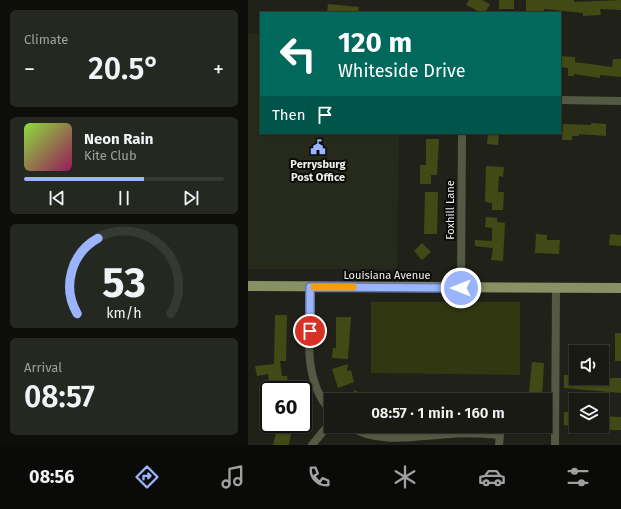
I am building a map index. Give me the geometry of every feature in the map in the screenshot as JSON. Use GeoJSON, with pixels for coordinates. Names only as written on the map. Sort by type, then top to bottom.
{"type":"FeatureCollection","features":[{"type":"Feature","properties":{"kind":"main road","name":"Louisiana Avenue"},"geometry":{"type":"LineString","coordinates":[[248,286],[621,288]]}},
{"type":"Feature","properties":{"kind":"street"},"geometry":{"type":"LineString","coordinates":[[561,100],[621,101]]}},
{"type":"Feature","properties":{"kind":"street","name":"Foxhill Lane"},"geometry":{"type":"LineString","coordinates":[[461,288],[462,134]]}},
{"type":"Feature","properties":{"kind":"street"},"geometry":{"type":"LineString","coordinates":[[310,287],[312,371],[319,393],[324,400]]}},
{"type":"Feature","properties":{"kind":"street"},"geometry":{"type":"LineString","coordinates":[[555,445],[556,288]]}},
{"type":"Feature","properties":{"kind":"street"},"geometry":{"type":"LineString","coordinates":[[312,445],[324,430]]}},
{"type":"Feature","properties":{"kind":"street"},"geometry":{"type":"LineString","coordinates":[[361,433],[367,436],[391,440],[451,434],[500,435],[499,445]]}},
{"type":"Feature","properties":{"kind":"shaded area"},"geometry":{"type":"Polygon","coordinates":[[[248,34],[260,34],[260,134],[399,134],[397,269],[248,269],[248,34]]]}},
{"type":"Feature","properties":{"kind":"green space"},"geometry":{"type":"Polygon","coordinates":[[[371,302],[520,302],[520,375],[371,373],[371,302]]]}},
{"type":"Feature","properties":{"kind":"building"},"geometry":{"type":"Polygon","coordinates":[[[469,0],[482,0],[490,4],[486,12],[480,12],[466,5],[469,0]]]}},
{"type":"Feature","properties":{"kind":"building"},"geometry":{"type":"Polygon","coordinates":[[[499,0],[514,0],[514,9],[499,9],[499,0]]]}},
{"type":"Feature","properties":{"kind":"building"},"geometry":{"type":"Polygon","coordinates":[[[526,0],[574,0],[574,2],[621,0],[621,10],[600,9],[601,15],[583,16],[583,13],[544,9],[544,12],[526,11],[526,0]]]}},
{"type":"Feature","properties":{"kind":"building"},"geometry":{"type":"Polygon","coordinates":[[[328,4],[359,7],[358,12],[327,12],[328,4]]]}},
{"type":"Feature","properties":{"kind":"building"},"geometry":{"type":"Polygon","coordinates":[[[561,56],[575,57],[575,62],[612,67],[613,59],[621,59],[621,77],[600,75],[600,78],[574,74],[574,76],[568,76],[568,68],[561,67],[561,56]]]}},
{"type":"Feature","properties":{"kind":"building"},"geometry":{"type":"Polygon","coordinates":[[[591,123],[606,124],[606,136],[579,134],[579,136],[572,136],[572,140],[562,140],[563,124],[591,125],[591,123]]]}},
{"type":"Feature","properties":{"kind":"building"},"geometry":{"type":"Polygon","coordinates":[[[488,134],[499,134],[498,145],[487,144],[488,134]]]}},
{"type":"Feature","properties":{"kind":"building"},"geometry":{"type":"Polygon","coordinates":[[[426,139],[439,139],[437,175],[431,175],[431,184],[420,184],[420,165],[426,165],[426,139]]]}},
{"type":"Feature","properties":{"kind":"building"},"geometry":{"type":"Polygon","coordinates":[[[486,166],[504,167],[503,177],[499,176],[498,192],[504,192],[503,210],[492,210],[492,203],[485,202],[486,166]]]}},
{"type":"Feature","properties":{"kind":"building"},"geometry":{"type":"Polygon","coordinates":[[[425,192],[438,192],[437,234],[424,234],[425,192]]]}},
{"type":"Feature","properties":{"kind":"building"},"geometry":{"type":"Polygon","coordinates":[[[486,217],[497,218],[497,222],[505,223],[503,261],[491,260],[493,248],[475,246],[475,240],[492,241],[492,228],[485,227],[486,217]]]}},
{"type":"Feature","properties":{"kind":"building"},"geometry":{"type":"Polygon","coordinates":[[[536,234],[547,235],[547,240],[560,240],[559,254],[535,253],[536,234]]]}},
{"type":"Feature","properties":{"kind":"building"},"geometry":{"type":"Polygon","coordinates":[[[610,234],[621,235],[621,246],[609,245],[610,234]]]}},
{"type":"Feature","properties":{"kind":"building"},"geometry":{"type":"Polygon","coordinates":[[[422,243],[431,252],[422,260],[414,251],[422,243]]]}},
{"type":"Feature","properties":{"kind":"building"},"geometry":{"type":"Polygon","coordinates":[[[275,315],[287,315],[286,361],[280,361],[282,376],[287,376],[288,381],[269,381],[268,374],[257,376],[255,366],[274,364],[275,315]]]}},
{"type":"Feature","properties":{"kind":"building"},"geometry":{"type":"Polygon","coordinates":[[[336,317],[351,317],[348,359],[332,358],[333,348],[336,348],[336,317]]]}},
{"type":"Feature","properties":{"kind":"building"},"geometry":{"type":"Polygon","coordinates":[[[615,333],[621,333],[621,361],[615,361],[615,333]]]}},
{"type":"Feature","properties":{"kind":"building"},"geometry":{"type":"Polygon","coordinates":[[[532,362],[544,363],[542,393],[529,393],[532,362]]]}},
{"type":"Feature","properties":{"kind":"building"},"geometry":{"type":"Polygon","coordinates":[[[348,364],[347,371],[351,370],[354,382],[338,388],[332,369],[348,364]]]}},
{"type":"Feature","properties":{"kind":"building"},"geometry":{"type":"Polygon","coordinates":[[[564,375],[569,375],[569,385],[609,385],[609,378],[621,378],[621,393],[564,388],[564,375]]]}},
{"type":"Feature","properties":{"kind":"building"},"geometry":{"type":"Polygon","coordinates":[[[564,412],[569,412],[569,425],[564,425],[564,412]]]}},
{"type":"Feature","properties":{"kind":"building"},"geometry":{"type":"Polygon","coordinates":[[[609,416],[621,417],[621,430],[609,430],[609,416]]]}},
{"type":"Feature","properties":{"kind":"building"},"geometry":{"type":"Polygon","coordinates":[[[276,433],[291,433],[289,445],[273,445],[276,433]]]}},
{"type":"Feature","properties":{"kind":"slow traffic"},"geometry":{"type":"LineString","coordinates":[[314,287],[353,287]]}},
{"type":"Feature","properties":{"kind":"place","name":"Perrysburg Post Office"},"geometry":{"type":"Point","coordinates":[318,147]}},
{"type":"Feature","properties":{"kind":"route"},"geometry":{"type":"LineString","coordinates":[[310,331],[310,287],[461,288]]}}]}
